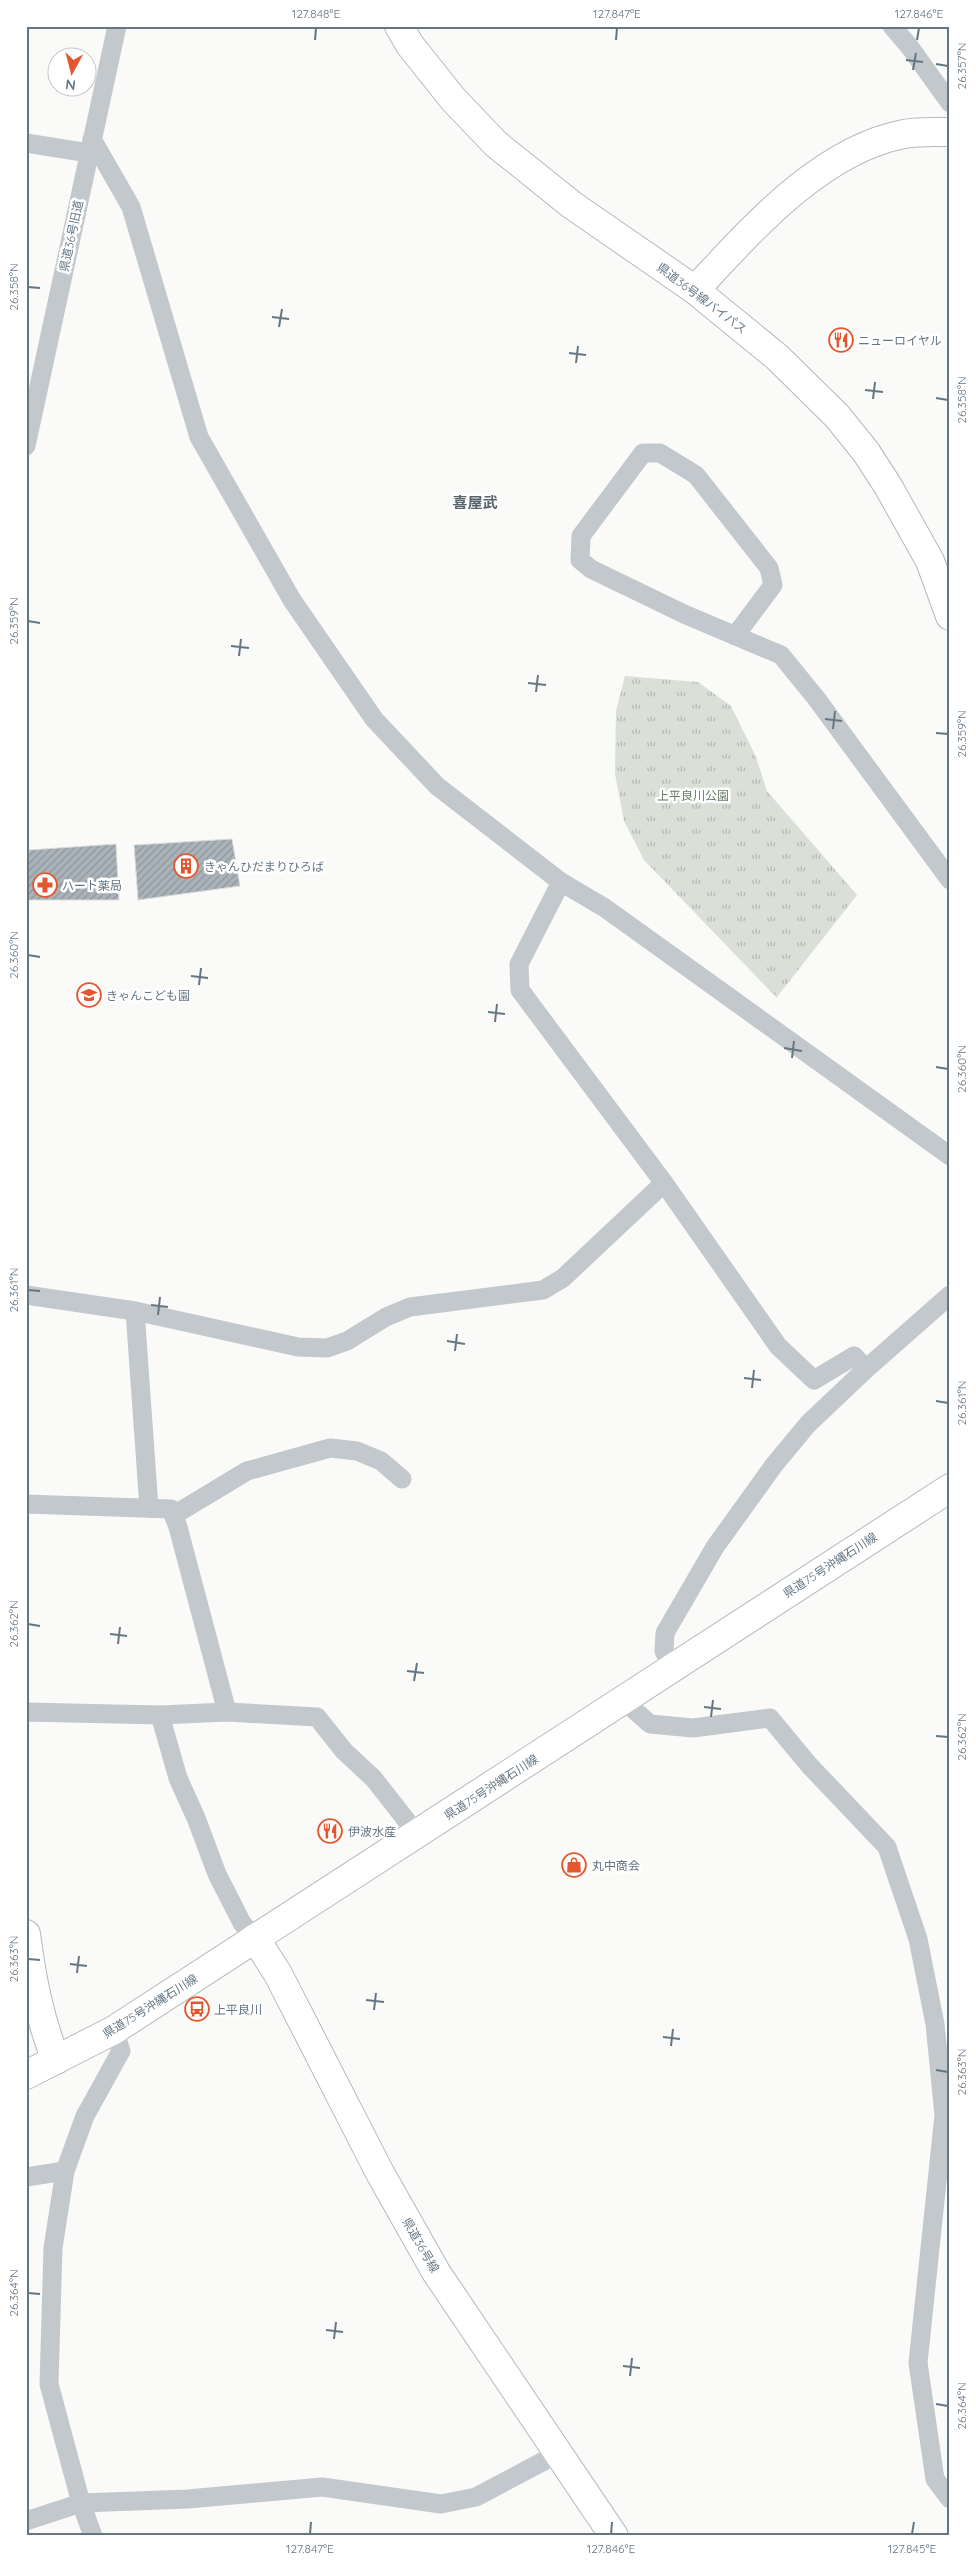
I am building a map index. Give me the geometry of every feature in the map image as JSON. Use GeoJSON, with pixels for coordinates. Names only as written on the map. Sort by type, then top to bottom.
{"type":"FeatureCollection","features":[{"type":"Feature","properties":{"kind":"main road","name":"県道36号線バイパス"},"geometry":{"type":"LineString","coordinates":[[398,26],[410,45],[453,99],[496,144],[572,204],[694,290],[777,357],[837,416],[866,452],[888,486],[930,561],[950,616]]}},
{"type":"Feature","properties":{"kind":"main road"},"geometry":{"type":"LineString","coordinates":[[694,290],[757,223],[830,165],[866,146],[904,134],[950,132]]}},
{"type":"Feature","properties":{"kind":"main road","name":"県道75号沖縄石川線"},"geometry":{"type":"LineString","coordinates":[[26,2075],[114,2030],[950,1488]]}},
{"type":"Feature","properties":{"kind":"main road"},"geometry":{"type":"LineString","coordinates":[[26,1934],[35,1995],[43,2027],[56,2060]]}},
{"type":"Feature","properties":{"kind":"main road","name":"県道36号線"},"geometry":{"type":"LineString","coordinates":[[255,1938],[278,1974],[380,2173],[436,2272],[614,2536]]}},
{"type":"Feature","properties":{"kind":"street","name":"県道36号旧道"},"geometry":{"type":"LineString","coordinates":[[26,446],[117,26]]}},
{"type":"Feature","properties":{"kind":"street"},"geometry":{"type":"LineString","coordinates":[[892,26],[909,46],[950,103]]}},
{"type":"Feature","properties":{"kind":"street"},"geometry":{"type":"LineString","coordinates":[[26,143],[91,146],[131,206],[199,437],[292,600],[374,720],[437,786],[561,882],[605,908],[950,1156]]}},
{"type":"Feature","properties":{"kind":"street"},"geometry":{"type":"LineString","coordinates":[[735,636],[773,585],[768,568],[696,475],[660,453],[643,453],[581,536],[580,560],[591,569],[684,614],[781,656],[833,721],[950,880]]}},
{"type":"Feature","properties":{"kind":"street"},"geometry":{"type":"LineString","coordinates":[[561,882],[519,964],[520,990],[664,1183],[778,1346],[814,1380],[854,1356],[866,1369]]}},
{"type":"Feature","properties":{"kind":"street"},"geometry":{"type":"LineString","coordinates":[[26,1295],[135,1311],[298,1347],[327,1348],[347,1341],[386,1317],[410,1307],[459,1299],[520,1294],[543,1290],[563,1278],[664,1183]]}},
{"type":"Feature","properties":{"kind":"street"},"geometry":{"type":"LineString","coordinates":[[672,1667],[664,1651],[666,1633],[715,1547],[774,1465],[808,1424],[866,1369],[950,1295]]}},
{"type":"Feature","properties":{"kind":"street"},"geometry":{"type":"LineString","coordinates":[[135,1311],[149,1508]]}},
{"type":"Feature","properties":{"kind":"street"},"geometry":{"type":"LineString","coordinates":[[174,1515],[247,1471],[278,1460],[330,1448],[357,1451],[381,1461],[402,1479]]}},
{"type":"Feature","properties":{"kind":"street"},"geometry":{"type":"LineString","coordinates":[[26,1504],[171,1509],[227,1712]]}},
{"type":"Feature","properties":{"kind":"street"},"geometry":{"type":"LineString","coordinates":[[624,1701],[650,1724],[693,1728],[770,1718],[809,1765],[887,1847],[918,1938],[935,2024],[944,2115],[918,2363],[935,2478],[950,2499]]}},
{"type":"Feature","properties":{"kind":"street"},"geometry":{"type":"LineString","coordinates":[[26,1712],[160,1715],[227,1712],[318,1717],[344,1751],[374,1779],[417,1834]]}},
{"type":"Feature","properties":{"kind":"street"},"geometry":{"type":"LineString","coordinates":[[160,1715],[178,1778],[196,1818],[217,1874],[242,1923],[255,1938]]}},
{"type":"Feature","properties":{"kind":"street"},"geometry":{"type":"LineString","coordinates":[[93,2536],[81,2503],[49,2384],[53,2248],[65,2171],[85,2116],[121,2051],[114,2030]]}},
{"type":"Feature","properties":{"kind":"street"},"geometry":{"type":"LineString","coordinates":[[26,2178],[65,2171]]}},
{"type":"Feature","properties":{"kind":"street"},"geometry":{"type":"LineString","coordinates":[[26,2521],[81,2503],[188,2499],[322,2486],[441,2504],[476,2498],[559,2453]]}},
{"type":"Feature","properties":{"kind":"green space","name":"上平良川公園"},"geometry":{"type":"Polygon","coordinates":[[[625,676],[698,682],[731,706],[756,757],[767,791],[857,895],[777,997],[778,999],[644,860],[624,821],[615,774],[616,711],[625,676]]]}},
{"type":"Feature","properties":{"kind":"building","name":"きゃんひだまりひろば"},"geometry":{"type":"Polygon","coordinates":[[[232,839],[240,886],[138,900],[134,845],[232,839]]]}},
{"type":"Feature","properties":{"kind":"building"},"geometry":{"type":"Polygon","coordinates":[[[116,844],[119,900],[26,900],[29,850],[116,844]]]}},
{"type":"Feature","properties":{"kind":"place","name":"ニューロイヤル"},"geometry":{"type":"Point","coordinates":[841,340]}},
{"type":"Feature","properties":{"kind":"place","name":"きゃんひだまりひろば"},"geometry":{"type":"Point","coordinates":[186,866]}},
{"type":"Feature","properties":{"kind":"place","name":"ハート薬局"},"geometry":{"type":"Point","coordinates":[45,885]}},
{"type":"Feature","properties":{"kind":"place","name":"きゃんこども園"},"geometry":{"type":"Point","coordinates":[89,995]}},
{"type":"Feature","properties":{"kind":"place","name":"伊波水産"},"geometry":{"type":"Point","coordinates":[330,1831]}},
{"type":"Feature","properties":{"kind":"place","name":"丸中商会"},"geometry":{"type":"Point","coordinates":[574,1865]}},
{"type":"Feature","properties":{"kind":"place","name":"上平良川"},"geometry":{"type":"Point","coordinates":[197,2009]}},
{"type":"Feature","properties":{"kind":"district","name":"喜屋武"},"geometry":{"type":"Point","coordinates":[475,502]}}]}
